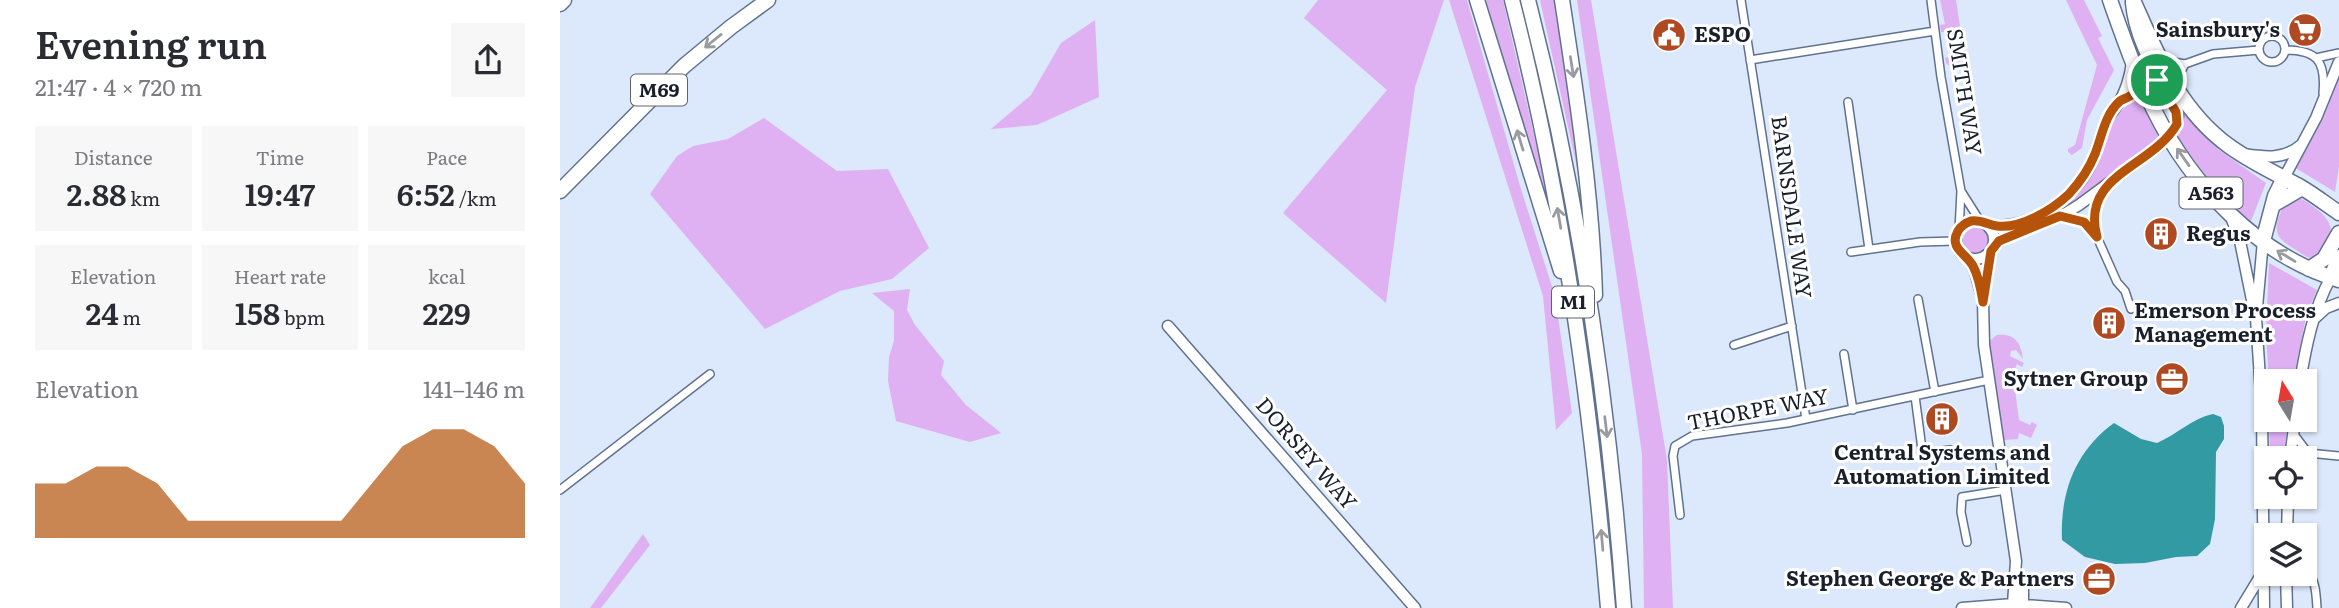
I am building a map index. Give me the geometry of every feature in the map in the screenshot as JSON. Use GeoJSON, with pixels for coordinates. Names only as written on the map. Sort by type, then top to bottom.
{"type":"FeatureCollection","features":[{"type":"Feature","properties":{"kind":"highway"},"geometry":{"type":"LineString","coordinates":[[560,4],[564,0]]}},
{"type":"Feature","properties":{"kind":"highway","name":"M69"},"geometry":{"type":"LineString","coordinates":[[560,191],[684,66],[768,0]]}},
{"type":"Feature","properties":{"kind":"highway"},"geometry":{"type":"LineString","coordinates":[[1477,0],[1563,279],[1582,371]]}},
{"type":"Feature","properties":{"kind":"highway","name":"M1"},"geometry":{"type":"LineString","coordinates":[[1512,0],[1551,177],[1570,280],[1596,474],[1608,608]]}},
{"type":"Feature","properties":{"kind":"highway","name":"M1"},"geometry":{"type":"LineString","coordinates":[[1528,0],[1567,179],[1597,359],[1611,460],[1624,608]]}},
{"type":"Feature","properties":{"kind":"highway"},"geometry":{"type":"LineString","coordinates":[[1562,0],[1586,167],[1594,248],[1597,359]]}},
{"type":"Feature","properties":{"kind":"highway","name":"A563"},"geometry":{"type":"LineString","coordinates":[[2110,0],[2143,86],[2168,136],[2196,175],[2228,212],[2263,241]]}},
{"type":"Feature","properties":{"kind":"highway","name":"A563"},"geometry":{"type":"LineString","coordinates":[[2132,0],[2174,86],[2202,122],[2241,154],[2284,178]]}},
{"type":"Feature","properties":{"kind":"highway"},"geometry":{"type":"LineString","coordinates":[[2339,213],[2284,178],[2276,192],[2263,241],[2309,269],[2335,279],[2339,257]]}},
{"type":"Feature","properties":{"kind":"highway"},"geometry":{"type":"LineString","coordinates":[[2273,205],[2302,188]]}},
{"type":"Feature","properties":{"kind":"highway"},"geometry":{"type":"LineString","coordinates":[[2309,269],[2324,258],[2339,233]]}},
{"type":"Feature","properties":{"kind":"street","name":"BARNSDALE WAY"},"geometry":{"type":"LineString","coordinates":[[1741,0],[1806,419]]}},
{"type":"Feature","properties":{"kind":"street","name":"SMITH WAY"},"geometry":{"type":"LineString","coordinates":[[1931,0],[1961,191],[1957,236]]}},
{"type":"Feature","properties":{"kind":"street"},"geometry":{"type":"LineString","coordinates":[[1969,259],[1981,259],[2012,234],[2060,216],[2159,146],[2177,124],[2178,116],[2157,80],[2137,36],[2132,0]]}},
{"type":"Feature","properties":{"kind":"street"},"geometry":{"type":"LineString","coordinates":[[1750,60],[1935,31]]}},
{"type":"Feature","properties":{"kind":"street"},"geometry":{"type":"LineString","coordinates":[[2272,36],[2282,41],[2285,50],[2280,59],[2269,61],[2261,56],[2259,50],[2262,41],[2272,36]]}},
{"type":"Feature","properties":{"kind":"street"},"geometry":{"type":"LineString","coordinates":[[2160,60],[2185,64],[2213,54],[2259,50]]}},
{"type":"Feature","properties":{"kind":"street"},"geometry":{"type":"LineString","coordinates":[[2285,50],[2304,52],[2316,58],[2325,75],[2323,100]]}},
{"type":"Feature","properties":{"kind":"street"},"geometry":{"type":"LineString","coordinates":[[2316,58],[2339,53]]}},
{"type":"Feature","properties":{"kind":"street"},"geometry":{"type":"LineString","coordinates":[[2018,604],[2023,590],[2017,571],[1984,345],[1983,302],[1978,277],[1969,259],[1959,251],[1957,236],[1966,223],[2001,226],[2025,220],[2050,208],[2068,194],[2088,170],[2105,124],[2120,101],[2130,77],[2133,61]]}},
{"type":"Feature","properties":{"kind":"street"},"geometry":{"type":"LineString","coordinates":[[2284,178],[2302,145],[2339,62]]}},
{"type":"Feature","properties":{"kind":"street"},"geometry":{"type":"LineString","coordinates":[[2120,101],[2157,80],[2174,86],[2185,64]]}},
{"type":"Feature","properties":{"kind":"street"},"geometry":{"type":"LineString","coordinates":[[1848,102],[1869,249]]}},
{"type":"Feature","properties":{"kind":"street","name":"A563"},"geometry":{"type":"LineString","coordinates":[[2241,154],[2277,157],[2302,145]]}},
{"type":"Feature","properties":{"kind":"street"},"geometry":{"type":"LineString","coordinates":[[2106,186],[2093,212],[2097,237],[2117,282],[2125,291],[2131,309]]}},
{"type":"Feature","properties":{"kind":"street","name":"SMITH WAY"},"geometry":{"type":"LineString","coordinates":[[1961,191],[1983,223]]}},
{"type":"Feature","properties":{"kind":"street"},"geometry":{"type":"LineString","coordinates":[[2228,212],[2240,241],[2256,318],[2262,396],[2263,523]]}},
{"type":"Feature","properties":{"kind":"street"},"geometry":{"type":"LineString","coordinates":[[2060,216],[2084,222],[2097,237]]}},
{"type":"Feature","properties":{"kind":"street"},"geometry":{"type":"LineString","coordinates":[[1983,223],[1993,233],[1983,302]]}},
{"type":"Feature","properties":{"kind":"street"},"geometry":{"type":"LineString","coordinates":[[1851,252],[1957,236]]}},
{"type":"Feature","properties":{"kind":"street"},"geometry":{"type":"LineString","coordinates":[[2256,318],[2263,241]]}},
{"type":"Feature","properties":{"kind":"street"},"geometry":{"type":"LineString","coordinates":[[2303,369],[2321,295],[2335,279]]}},
{"type":"Feature","properties":{"kind":"street"},"geometry":{"type":"LineString","coordinates":[[1918,299],[1935,392]]}},
{"type":"Feature","properties":{"kind":"street"},"geometry":{"type":"LineString","coordinates":[[2313,321],[2326,308],[2339,303]]}},
{"type":"Feature","properties":{"kind":"street","name":"DORSEY WAY"},"geometry":{"type":"LineString","coordinates":[[1168,326],[1415,608]]}},
{"type":"Feature","properties":{"kind":"street"},"geometry":{"type":"LineString","coordinates":[[1734,345],[1791,326]]}},
{"type":"Feature","properties":{"kind":"street"},"geometry":{"type":"LineString","coordinates":[[1844,354],[1853,410]]}},
{"type":"Feature","properties":{"kind":"street"},"geometry":{"type":"LineString","coordinates":[[560,490],[710,374]]}},
{"type":"Feature","properties":{"kind":"street","name":"THORPE WAY"},"geometry":{"type":"LineString","coordinates":[[1680,514],[1673,456],[1675,446],[1684,440],[1853,410],[1989,380]]}},
{"type":"Feature","properties":{"kind":"street"},"geometry":{"type":"LineString","coordinates":[[1915,397],[1922,449],[1927,453],[1950,450]]}},
{"type":"Feature","properties":{"kind":"street"},"geometry":{"type":"LineString","coordinates":[[2293,432],[2308,453],[2339,456]]}},
{"type":"Feature","properties":{"kind":"street"},"geometry":{"type":"LineString","coordinates":[[2291,446],[2293,432]]}},
{"type":"Feature","properties":{"kind":"street"},"geometry":{"type":"LineString","coordinates":[[1967,542],[1961,512],[1962,497],[2006,490]]}},
{"type":"Feature","properties":{"kind":"street"},"geometry":{"type":"LineString","coordinates":[[2241,608],[2254,586]]}},
{"type":"Feature","properties":{"kind":"street"},"geometry":{"type":"LineString","coordinates":[[2263,586],[2264,608]]}},
{"type":"Feature","properties":{"kind":"street"},"geometry":{"type":"LineString","coordinates":[[2314,586],[2317,608]]}},
{"type":"Feature","properties":{"kind":"street"},"geometry":{"type":"LineString","coordinates":[[2279,608],[2286,589]]}},
{"type":"Feature","properties":{"kind":"street"},"geometry":{"type":"LineString","coordinates":[[2286,589],[2287,608]]}},
{"type":"Feature","properties":{"kind":"street"},"geometry":{"type":"LineString","coordinates":[[1962,608],[2018,604],[2066,608]]}},
{"type":"Feature","properties":{"kind":"shaded area"},"geometry":{"type":"Polygon","coordinates":[[[1318,0],[1444,0],[1415,87],[1386,303],[1283,213],[1387,90],[1304,18],[1318,0]]]}},
{"type":"Feature","properties":{"kind":"shaded area"},"geometry":{"type":"Polygon","coordinates":[[[1449,0],[1467,0],[1520,186],[1555,296],[1572,413],[1556,430],[1543,296],[1449,0]]]}},
{"type":"Feature","properties":{"kind":"shaded area"},"geometry":{"type":"Polygon","coordinates":[[[1484,0],[1503,0],[1547,191],[1543,192],[1484,0]]]}},
{"type":"Feature","properties":{"kind":"shaded area"},"geometry":{"type":"Polygon","coordinates":[[[1540,0],[1558,0],[1582,171],[1578,172],[1540,0]]]}},
{"type":"Feature","properties":{"kind":"shaded area"},"geometry":{"type":"Polygon","coordinates":[[[1577,0],[1591,0],[1667,460],[1673,608],[1644,608],[1642,454],[1577,0]]]}},
{"type":"Feature","properties":{"kind":"shaded area"},"geometry":{"type":"Polygon","coordinates":[[[1940,0],[1956,0],[1966,66],[1951,67],[1946,63],[1945,58],[1951,56],[1946,32],[1941,32],[1940,25],[1945,24],[1940,0]]]}},
{"type":"Feature","properties":{"kind":"shaded area"},"geometry":{"type":"Polygon","coordinates":[[[2066,0],[2084,0],[2102,36],[2098,38],[2114,70],[2087,120],[2082,148],[2072,155],[2068,149],[2075,145],[2097,65],[2066,0]]]}},
{"type":"Feature","properties":{"kind":"shaded area"},"geometry":{"type":"Polygon","coordinates":[[[1095,20],[1099,97],[1037,125],[991,129],[1031,95],[1061,43],[1095,20]]]}},
{"type":"Feature","properties":{"kind":"shaded area"},"geometry":{"type":"Polygon","coordinates":[[[2339,70],[2339,166],[2335,192],[2294,167],[2339,70]]]}},
{"type":"Feature","properties":{"kind":"shaded area"},"geometry":{"type":"Polygon","coordinates":[[[2138,95],[2159,137],[2153,144],[2084,197],[2051,216],[2018,226],[2059,208],[2120,112],[2138,95]]]}},
{"type":"Feature","properties":{"kind":"shaded area"},"geometry":{"type":"Polygon","coordinates":[[[2178,105],[2219,150],[2266,183],[2251,221],[2253,227],[2222,197],[2175,135],[2182,123],[2178,105]]]}},
{"type":"Feature","properties":{"kind":"shaded area"},"geometry":{"type":"Polygon","coordinates":[[[764,118],[837,171],[888,169],[929,248],[892,279],[840,291],[765,329],[650,194],[677,156],[693,146],[728,139],[764,118]]]}},
{"type":"Feature","properties":{"kind":"shaded area"},"geometry":{"type":"Polygon","coordinates":[[[2299,197],[2324,215],[2330,227],[2327,247],[2314,258],[2284,242],[2277,232],[2284,204],[2299,197]]]}},
{"type":"Feature","properties":{"kind":"shaded area"},"geometry":{"type":"Polygon","coordinates":[[[1976,228],[1985,232],[1989,241],[1985,250],[1976,254],[1967,250],[1963,241],[1967,232],[1976,228]]]}},
{"type":"Feature","properties":{"kind":"shaded area"},"geometry":{"type":"Polygon","coordinates":[[[2269,263],[2317,290],[2306,317],[2295,369],[2268,369],[2266,334],[2269,263]]]}},
{"type":"Feature","properties":{"kind":"shaded area"},"geometry":{"type":"Polygon","coordinates":[[[910,289],[907,310],[915,325],[944,361],[941,375],[966,405],[1001,433],[970,442],[896,421],[888,381],[889,357],[894,341],[894,311],[872,293],[910,289]]]}},
{"type":"Feature","properties":{"kind":"shaded area"},"geometry":{"type":"Polygon","coordinates":[[[1997,335],[2013,337],[2021,348],[2023,359],[2016,350],[2011,351],[2010,356],[2024,363],[2022,367],[2017,364],[2013,374],[2019,420],[2037,425],[2031,438],[2019,433],[2018,439],[2004,440],[2000,437],[1988,342],[1997,335]]]}},
{"type":"Feature","properties":{"kind":"shaded area"},"geometry":{"type":"Polygon","coordinates":[[[2269,432],[2286,432],[2285,446],[2270,446],[2269,432]]]}},
{"type":"Feature","properties":{"kind":"shaded area"},"geometry":{"type":"Polygon","coordinates":[[[643,534],[650,545],[601,608],[590,608],[643,534]]]}},
{"type":"Feature","properties":{"kind":"water"},"geometry":{"type":"Polygon","coordinates":[[[2213,414],[2221,417],[2224,426],[2224,439],[2216,452],[2215,519],[2210,544],[2197,556],[2115,564],[2085,557],[2062,540],[2067,490],[2080,460],[2100,434],[2114,423],[2141,439],[2157,443],[2198,419],[2213,414]]]}},
{"type":"Feature","properties":{"kind":"place","name":"Sainsbury's"},"geometry":{"type":"Point","coordinates":[2305,30]}},
{"type":"Feature","properties":{"kind":"place","name":"ESPO"},"geometry":{"type":"Point","coordinates":[1669,35]}},
{"type":"Feature","properties":{"kind":"place","name":"Regus"},"geometry":{"type":"Point","coordinates":[2161,234]}},
{"type":"Feature","properties":{"kind":"place","name":"Emerson Process Management"},"geometry":{"type":"Point","coordinates":[2109,323]}},
{"type":"Feature","properties":{"kind":"place","name":"Sytner Group"},"geometry":{"type":"Point","coordinates":[2172,379]}},
{"type":"Feature","properties":{"kind":"place","name":"Central Systems and Automation Limited"},"geometry":{"type":"Point","coordinates":[1942,419]}},
{"type":"Feature","properties":{"kind":"place","name":"Stephen George & Partners"},"geometry":{"type":"Point","coordinates":[2099,579]}},
{"type":"Feature","properties":{"kind":"route"},"geometry":{"type":"LineString","coordinates":[[2157,80],[2178,116],[2177,124],[2159,146],[2106,186],[2096,201],[2093,212],[2097,237],[2084,222],[2060,216],[1999,241],[1991,251],[1983,302],[1973,265],[1956,245],[1957,232],[1966,223],[1976,221],[1995,226],[2010,225],[2033,217],[2056,204],[2078,184],[2088,170],[2105,124],[2120,101],[2145,84],[2157,80]]}}]}
